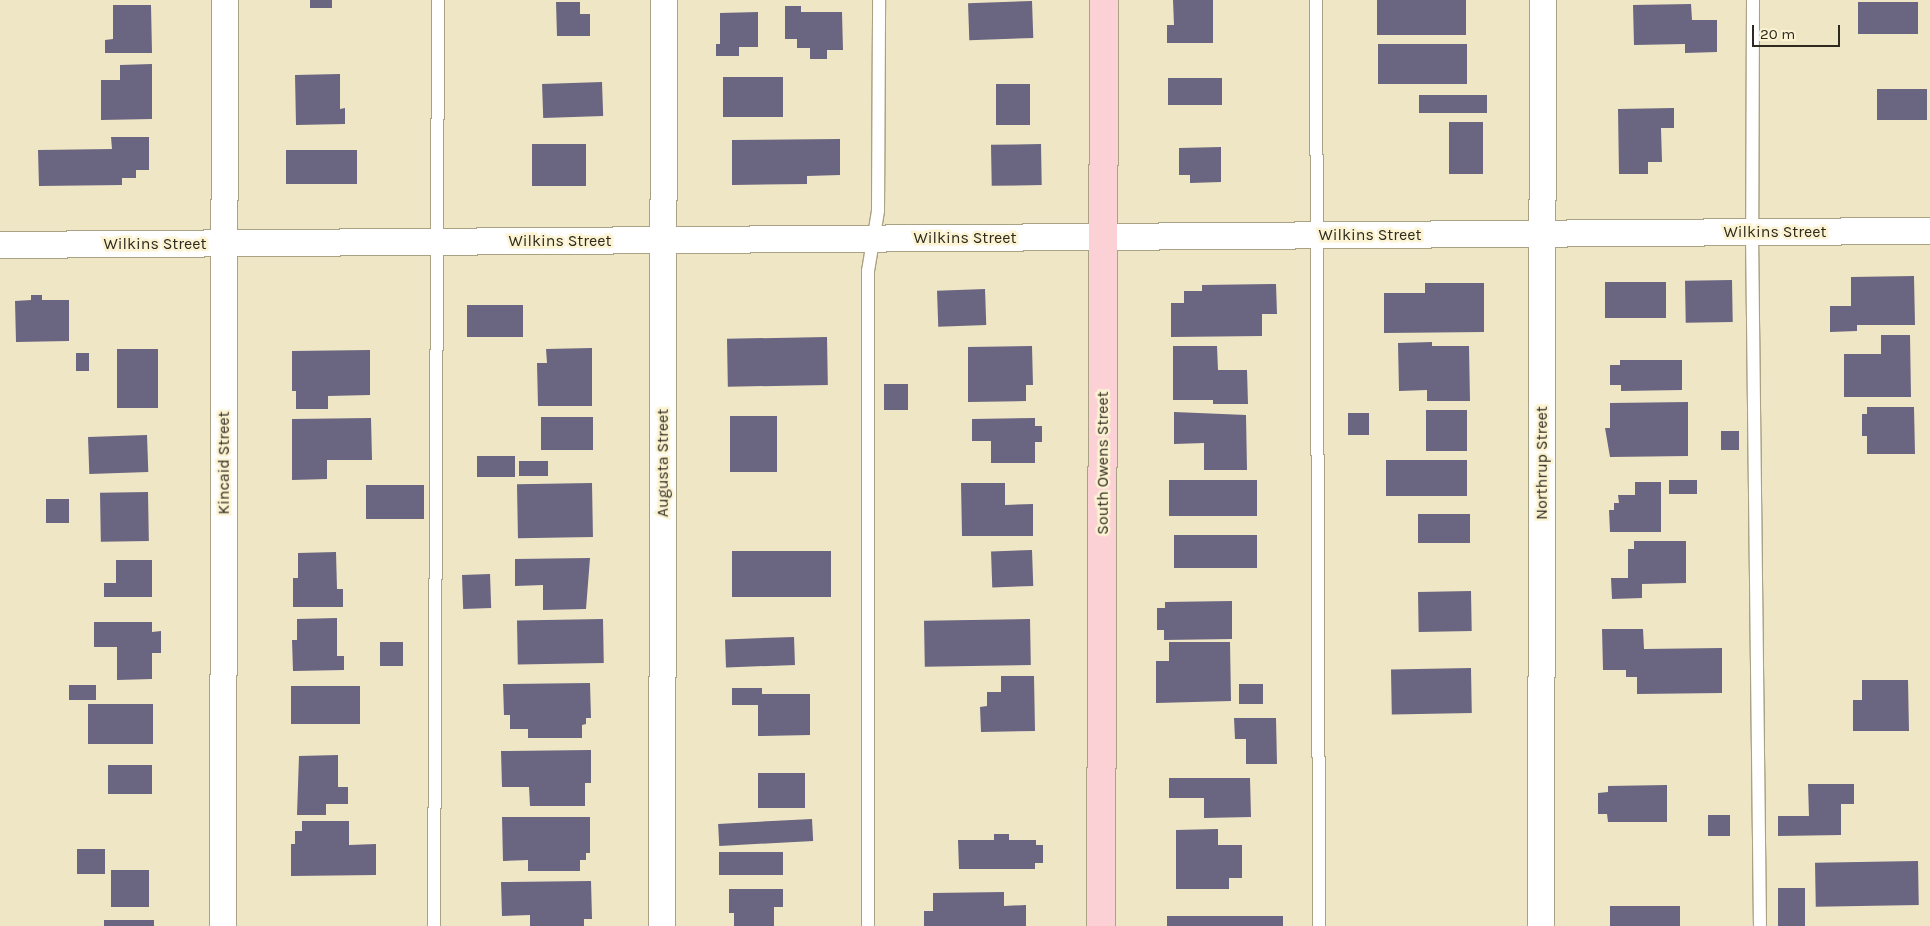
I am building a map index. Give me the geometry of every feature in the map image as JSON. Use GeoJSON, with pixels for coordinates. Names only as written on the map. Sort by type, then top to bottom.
{"type":"FeatureCollection","features":[{"type":"Feature","properties":{"kind":"street","name":"Kincaid Street"},"geometry":{"type":"LineString","coordinates":[[223,926],[225,0]]}},
{"type":"Feature","properties":{"kind":"street","name":"Augusta Street"},"geometry":{"type":"LineString","coordinates":[[662,926],[664,0]]}},
{"type":"Feature","properties":{"kind":"street","name":"South Owens Street"},"geometry":{"type":"LineString","coordinates":[[1102,926],[1104,0]]}},
{"type":"Feature","properties":{"kind":"street","name":"Northrup Street"},"geometry":{"type":"LineString","coordinates":[[1541,926],[1543,0]]}},
{"type":"Feature","properties":{"kind":"street","name":"Wilkins Street"},"geometry":{"type":"LineString","coordinates":[[0,245],[1930,231]]}},
{"type":"Feature","properties":{"kind":"lane"},"geometry":{"type":"LineString","coordinates":[[434,926],[438,0]]}},
{"type":"Feature","properties":{"kind":"lane"},"geometry":{"type":"LineString","coordinates":[[868,926],[868,271],[878,211],[879,0]]}},
{"type":"Feature","properties":{"kind":"lane"},"geometry":{"type":"LineString","coordinates":[[1316,0],[1315,236],[1318,926]]}},
{"type":"Feature","properties":{"kind":"lane"},"geometry":{"type":"LineString","coordinates":[[1753,0],[1752,232],[1760,926]]}},
{"type":"Feature","properties":{"kind":"building"},"geometry":{"type":"Polygon","coordinates":[[[310,0],[332,0],[332,8],[310,8],[310,0]]]}},
{"type":"Feature","properties":{"kind":"building"},"geometry":{"type":"Polygon","coordinates":[[[1173,0],[1213,0],[1213,43],[1167,43],[1167,25],[1174,25],[1173,0]]]}},
{"type":"Feature","properties":{"kind":"building"},"geometry":{"type":"Polygon","coordinates":[[[1377,0],[1466,0],[1466,35],[1377,35],[1377,0]]]}},
{"type":"Feature","properties":{"kind":"building"},"geometry":{"type":"Polygon","coordinates":[[[1032,1],[1033,38],[969,40],[968,3],[1032,1]]]}},
{"type":"Feature","properties":{"kind":"building"},"geometry":{"type":"Polygon","coordinates":[[[556,2],[580,2],[580,14],[590,14],[590,36],[557,36],[556,2]]]}},
{"type":"Feature","properties":{"kind":"building"},"geometry":{"type":"Polygon","coordinates":[[[1858,2],[1918,2],[1918,34],[1858,34],[1858,2]]]}},
{"type":"Feature","properties":{"kind":"building"},"geometry":{"type":"Polygon","coordinates":[[[1691,4],[1692,20],[1717,20],[1717,52],[1685,53],[1685,44],[1634,45],[1633,5],[1691,4]]]}},
{"type":"Feature","properties":{"kind":"building"},"geometry":{"type":"Polygon","coordinates":[[[113,5],[151,5],[152,53],[105,53],[105,40],[113,39],[113,5]]]}},
{"type":"Feature","properties":{"kind":"building"},"geometry":{"type":"Polygon","coordinates":[[[785,6],[801,6],[801,12],[842,12],[843,50],[827,50],[827,59],[810,59],[810,48],[797,48],[797,39],[785,39],[785,6]]]}},
{"type":"Feature","properties":{"kind":"building"},"geometry":{"type":"Polygon","coordinates":[[[758,12],[758,47],[739,47],[739,56],[716,56],[716,44],[720,44],[720,13],[758,12]]]}},
{"type":"Feature","properties":{"kind":"building"},"geometry":{"type":"Polygon","coordinates":[[[1378,44],[1467,44],[1467,84],[1378,84],[1378,44]]]}},
{"type":"Feature","properties":{"kind":"building"},"geometry":{"type":"Polygon","coordinates":[[[152,64],[152,119],[101,120],[101,80],[120,80],[120,65],[152,64]]]}},
{"type":"Feature","properties":{"kind":"building"},"geometry":{"type":"Polygon","coordinates":[[[340,74],[340,109],[345,108],[345,124],[296,125],[295,75],[340,74]]]}},
{"type":"Feature","properties":{"kind":"building"},"geometry":{"type":"Polygon","coordinates":[[[723,77],[783,77],[783,117],[723,117],[723,77]]]}},
{"type":"Feature","properties":{"kind":"building"},"geometry":{"type":"Polygon","coordinates":[[[1168,78],[1222,78],[1222,105],[1168,105],[1168,78]]]}},
{"type":"Feature","properties":{"kind":"building"},"geometry":{"type":"Polygon","coordinates":[[[602,82],[603,116],[543,118],[542,84],[602,82]]]}},
{"type":"Feature","properties":{"kind":"building"},"geometry":{"type":"Polygon","coordinates":[[[996,84],[1030,84],[1030,125],[996,125],[996,84]]]}},
{"type":"Feature","properties":{"kind":"building"},"geometry":{"type":"Polygon","coordinates":[[[1877,89],[1927,89],[1927,120],[1877,120],[1877,89]]]}},
{"type":"Feature","properties":{"kind":"building"},"geometry":{"type":"Polygon","coordinates":[[[1419,95],[1487,95],[1487,113],[1419,113],[1419,95]]]}},
{"type":"Feature","properties":{"kind":"building"},"geometry":{"type":"Polygon","coordinates":[[[1674,108],[1674,128],[1661,128],[1662,162],[1648,162],[1648,174],[1619,174],[1618,109],[1674,108]]]}},
{"type":"Feature","properties":{"kind":"building"},"geometry":{"type":"Polygon","coordinates":[[[1449,122],[1483,122],[1483,174],[1449,174],[1449,122]]]}},
{"type":"Feature","properties":{"kind":"building"},"geometry":{"type":"Polygon","coordinates":[[[111,137],[149,137],[149,170],[136,170],[136,178],[122,178],[122,185],[39,186],[38,150],[112,149],[111,137]]]}},
{"type":"Feature","properties":{"kind":"building"},"geometry":{"type":"Polygon","coordinates":[[[840,139],[840,175],[807,176],[807,184],[732,185],[732,140],[840,139]]]}},
{"type":"Feature","properties":{"kind":"building"},"geometry":{"type":"Polygon","coordinates":[[[532,144],[586,144],[586,186],[532,186],[532,144]]]}},
{"type":"Feature","properties":{"kind":"building"},"geometry":{"type":"Polygon","coordinates":[[[1041,144],[1042,185],[992,186],[991,145],[1041,144]]]}},
{"type":"Feature","properties":{"kind":"building"},"geometry":{"type":"Polygon","coordinates":[[[1221,147],[1221,182],[1190,183],[1190,175],[1179,175],[1179,148],[1221,147]]]}},
{"type":"Feature","properties":{"kind":"building"},"geometry":{"type":"Polygon","coordinates":[[[286,150],[357,150],[357,184],[286,184],[286,150]]]}},
{"type":"Feature","properties":{"kind":"building"},"geometry":{"type":"Polygon","coordinates":[[[1914,276],[1915,325],[1857,325],[1857,331],[1830,332],[1830,306],[1851,306],[1851,277],[1914,276]]]}},
{"type":"Feature","properties":{"kind":"building"},"geometry":{"type":"Polygon","coordinates":[[[1732,280],[1733,322],[1686,323],[1685,281],[1732,280]]]}},
{"type":"Feature","properties":{"kind":"building"},"geometry":{"type":"Polygon","coordinates":[[[1605,282],[1666,282],[1666,318],[1605,318],[1605,282]]]}},
{"type":"Feature","properties":{"kind":"building"},"geometry":{"type":"Polygon","coordinates":[[[1425,283],[1484,283],[1484,332],[1384,333],[1384,293],[1425,293],[1425,283]]]}},
{"type":"Feature","properties":{"kind":"building"},"geometry":{"type":"Polygon","coordinates":[[[1276,284],[1277,314],[1262,314],[1262,336],[1171,337],[1171,303],[1184,303],[1184,291],[1202,291],[1202,285],[1276,284]]]}},
{"type":"Feature","properties":{"kind":"building"},"geometry":{"type":"Polygon","coordinates":[[[985,289],[986,325],[938,327],[937,291],[985,289]]]}},
{"type":"Feature","properties":{"kind":"building"},"geometry":{"type":"Polygon","coordinates":[[[31,295],[42,295],[42,300],[69,300],[69,341],[16,342],[15,301],[31,300],[31,295]]]}},
{"type":"Feature","properties":{"kind":"building"},"geometry":{"type":"Polygon","coordinates":[[[467,305],[523,305],[523,337],[467,337],[467,305]]]}},
{"type":"Feature","properties":{"kind":"building"},"geometry":{"type":"Polygon","coordinates":[[[1881,335],[1910,335],[1911,397],[1844,397],[1844,354],[1881,354],[1881,335]]]}},
{"type":"Feature","properties":{"kind":"building"},"geometry":{"type":"Polygon","coordinates":[[[827,337],[828,385],[728,387],[727,339],[827,337]]]}},
{"type":"Feature","properties":{"kind":"building"},"geometry":{"type":"Polygon","coordinates":[[[1432,342],[1432,346],[1469,346],[1470,401],[1427,401],[1427,390],[1399,391],[1398,343],[1432,342]]]}},
{"type":"Feature","properties":{"kind":"building"},"geometry":{"type":"Polygon","coordinates":[[[1032,346],[1033,385],[1026,385],[1026,401],[968,402],[968,347],[1032,346]]]}},
{"type":"Feature","properties":{"kind":"building"},"geometry":{"type":"Polygon","coordinates":[[[1173,346],[1217,346],[1218,370],[1247,370],[1248,404],[1213,404],[1213,400],[1173,400],[1173,346]]]}},
{"type":"Feature","properties":{"kind":"building"},"geometry":{"type":"Polygon","coordinates":[[[592,348],[592,406],[538,406],[537,363],[547,363],[546,349],[592,348]]]}},
{"type":"Feature","properties":{"kind":"building"},"geometry":{"type":"Polygon","coordinates":[[[117,349],[158,349],[158,408],[117,408],[117,349]]]}},
{"type":"Feature","properties":{"kind":"building"},"geometry":{"type":"Polygon","coordinates":[[[370,350],[370,395],[328,396],[328,409],[296,409],[296,391],[292,391],[292,351],[370,350]]]}},
{"type":"Feature","properties":{"kind":"building"},"geometry":{"type":"Polygon","coordinates":[[[76,353],[89,353],[89,371],[76,371],[76,353]]]}},
{"type":"Feature","properties":{"kind":"building"},"geometry":{"type":"Polygon","coordinates":[[[1620,360],[1682,360],[1682,390],[1621,391],[1621,385],[1610,385],[1610,365],[1620,365],[1620,360]]]}},
{"type":"Feature","properties":{"kind":"building"},"geometry":{"type":"Polygon","coordinates":[[[884,384],[908,384],[908,410],[884,410],[884,384]]]}},
{"type":"Feature","properties":{"kind":"building"},"geometry":{"type":"Polygon","coordinates":[[[1688,402],[1688,456],[1610,457],[1605,428],[1610,428],[1610,403],[1688,402]]]}},
{"type":"Feature","properties":{"kind":"building"},"geometry":{"type":"Polygon","coordinates":[[[1867,407],[1914,407],[1915,454],[1867,454],[1867,436],[1862,436],[1862,414],[1867,414],[1867,407]]]}},
{"type":"Feature","properties":{"kind":"building"},"geometry":{"type":"Polygon","coordinates":[[[1426,410],[1467,410],[1467,451],[1426,451],[1426,410]]]}},
{"type":"Feature","properties":{"kind":"building"},"geometry":{"type":"Polygon","coordinates":[[[1174,412],[1246,415],[1247,470],[1204,470],[1204,443],[1174,444],[1174,412]]]}},
{"type":"Feature","properties":{"kind":"building"},"geometry":{"type":"Polygon","coordinates":[[[1348,413],[1369,413],[1369,435],[1348,435],[1348,413]]]}},
{"type":"Feature","properties":{"kind":"building"},"geometry":{"type":"Polygon","coordinates":[[[730,416],[777,416],[777,472],[730,472],[730,416]]]}},
{"type":"Feature","properties":{"kind":"building"},"geometry":{"type":"Polygon","coordinates":[[[541,417],[593,417],[593,450],[541,450],[541,417]]]}},
{"type":"Feature","properties":{"kind":"building"},"geometry":{"type":"Polygon","coordinates":[[[371,418],[372,460],[327,460],[327,479],[292,480],[292,419],[371,418]]]}},
{"type":"Feature","properties":{"kind":"building"},"geometry":{"type":"Polygon","coordinates":[[[1035,418],[1035,426],[1042,426],[1042,442],[1035,442],[1035,463],[991,463],[991,441],[972,441],[972,419],[1035,418]]]}},
{"type":"Feature","properties":{"kind":"building"},"geometry":{"type":"Polygon","coordinates":[[[1721,431],[1739,431],[1739,450],[1721,450],[1721,431]]]}},
{"type":"Feature","properties":{"kind":"building"},"geometry":{"type":"Polygon","coordinates":[[[147,435],[148,472],[89,474],[88,437],[147,435]]]}},
{"type":"Feature","properties":{"kind":"building"},"geometry":{"type":"Polygon","coordinates":[[[477,456],[515,456],[515,477],[477,477],[477,456]]]}},
{"type":"Feature","properties":{"kind":"building"},"geometry":{"type":"Polygon","coordinates":[[[1386,460],[1467,460],[1467,496],[1386,496],[1386,460]]]}},
{"type":"Feature","properties":{"kind":"building"},"geometry":{"type":"Polygon","coordinates":[[[519,461],[548,461],[548,476],[519,476],[519,461]]]}},
{"type":"Feature","properties":{"kind":"building"},"geometry":{"type":"Polygon","coordinates":[[[1169,480],[1257,480],[1257,516],[1169,516],[1169,480]]]}},
{"type":"Feature","properties":{"kind":"building"},"geometry":{"type":"Polygon","coordinates":[[[1669,480],[1697,480],[1697,494],[1669,494],[1669,480]]]}},
{"type":"Feature","properties":{"kind":"building"},"geometry":{"type":"Polygon","coordinates":[[[1635,482],[1661,482],[1661,532],[1610,532],[1609,510],[1614,510],[1614,503],[1619,503],[1618,495],[1635,495],[1635,482]]]}},
{"type":"Feature","properties":{"kind":"building"},"geometry":{"type":"Polygon","coordinates":[[[592,483],[593,537],[518,538],[517,484],[592,483]]]}},
{"type":"Feature","properties":{"kind":"building"},"geometry":{"type":"Polygon","coordinates":[[[961,483],[1005,483],[1005,505],[1033,504],[1033,536],[962,536],[961,483]]]}},
{"type":"Feature","properties":{"kind":"building"},"geometry":{"type":"Polygon","coordinates":[[[366,485],[424,485],[424,519],[366,519],[366,485]]]}},
{"type":"Feature","properties":{"kind":"building"},"geometry":{"type":"Polygon","coordinates":[[[148,492],[149,541],[101,542],[100,493],[148,492]]]}},
{"type":"Feature","properties":{"kind":"building"},"geometry":{"type":"Polygon","coordinates":[[[46,499],[69,499],[69,523],[46,523],[46,499]]]}},
{"type":"Feature","properties":{"kind":"building"},"geometry":{"type":"Polygon","coordinates":[[[1418,514],[1470,514],[1470,543],[1418,543],[1418,514]]]}},
{"type":"Feature","properties":{"kind":"building"},"geometry":{"type":"Polygon","coordinates":[[[1174,535],[1257,535],[1257,568],[1174,568],[1174,535]]]}},
{"type":"Feature","properties":{"kind":"building"},"geometry":{"type":"Polygon","coordinates":[[[1634,541],[1686,541],[1686,583],[1642,584],[1642,598],[1612,599],[1611,578],[1628,578],[1628,549],[1634,549],[1634,541]]]}},
{"type":"Feature","properties":{"kind":"building"},"geometry":{"type":"Polygon","coordinates":[[[1032,550],[1033,586],[992,587],[991,551],[1032,550]]]}},
{"type":"Feature","properties":{"kind":"building"},"geometry":{"type":"Polygon","coordinates":[[[732,551],[831,551],[831,597],[732,597],[732,551]]]}},
{"type":"Feature","properties":{"kind":"building"},"geometry":{"type":"Polygon","coordinates":[[[336,552],[337,589],[343,589],[343,607],[293,607],[293,578],[298,578],[298,553],[336,552]]]}},
{"type":"Feature","properties":{"kind":"building"},"geometry":{"type":"Polygon","coordinates":[[[590,558],[586,609],[543,610],[543,585],[515,586],[515,559],[590,558]]]}},
{"type":"Feature","properties":{"kind":"building"},"geometry":{"type":"Polygon","coordinates":[[[116,560],[152,560],[152,597],[104,597],[104,583],[116,583],[116,560]]]}},
{"type":"Feature","properties":{"kind":"building"},"geometry":{"type":"Polygon","coordinates":[[[490,574],[491,608],[463,609],[462,575],[490,574]]]}},
{"type":"Feature","properties":{"kind":"building"},"geometry":{"type":"Polygon","coordinates":[[[1471,591],[1472,631],[1419,632],[1418,592],[1471,591]]]}},
{"type":"Feature","properties":{"kind":"building"},"geometry":{"type":"Polygon","coordinates":[[[1232,601],[1232,639],[1164,640],[1164,630],[1157,630],[1157,608],[1165,608],[1165,602],[1232,601]]]}},
{"type":"Feature","properties":{"kind":"building"},"geometry":{"type":"Polygon","coordinates":[[[337,618],[337,656],[344,656],[344,670],[293,671],[292,640],[297,640],[297,619],[337,618]]]}},
{"type":"Feature","properties":{"kind":"building"},"geometry":{"type":"Polygon","coordinates":[[[603,619],[604,663],[518,664],[517,621],[603,619]]]}},
{"type":"Feature","properties":{"kind":"building"},"geometry":{"type":"Polygon","coordinates":[[[1030,619],[1031,665],[925,667],[924,621],[1030,619]]]}},
{"type":"Feature","properties":{"kind":"building"},"geometry":{"type":"Polygon","coordinates":[[[94,622],[152,622],[152,632],[161,631],[161,653],[152,653],[152,679],[117,680],[117,647],[94,647],[94,622]]]}},
{"type":"Feature","properties":{"kind":"building"},"geometry":{"type":"Polygon","coordinates":[[[1602,629],[1643,629],[1644,649],[1722,648],[1722,693],[1637,694],[1637,677],[1626,677],[1626,670],[1603,670],[1602,629]]]}},
{"type":"Feature","properties":{"kind":"building"},"geometry":{"type":"Polygon","coordinates":[[[794,637],[795,665],[726,667],[725,639],[794,637]]]}},
{"type":"Feature","properties":{"kind":"building"},"geometry":{"type":"Polygon","coordinates":[[[380,642],[403,642],[403,666],[380,666],[380,642]]]}},
{"type":"Feature","properties":{"kind":"building"},"geometry":{"type":"Polygon","coordinates":[[[1169,642],[1230,642],[1231,701],[1156,703],[1156,661],[1169,661],[1169,642]]]}},
{"type":"Feature","properties":{"kind":"building"},"geometry":{"type":"Polygon","coordinates":[[[1471,668],[1472,713],[1392,714],[1391,669],[1471,668]]]}},
{"type":"Feature","properties":{"kind":"building"},"geometry":{"type":"Polygon","coordinates":[[[1001,676],[1034,676],[1035,731],[981,732],[980,707],[987,706],[987,692],[1001,692],[1001,676]]]}},
{"type":"Feature","properties":{"kind":"building"},"geometry":{"type":"Polygon","coordinates":[[[1862,680],[1908,680],[1909,731],[1853,731],[1853,700],[1862,700],[1862,680]]]}},
{"type":"Feature","properties":{"kind":"building"},"geometry":{"type":"Polygon","coordinates":[[[590,683],[591,718],[586,718],[586,724],[582,725],[582,738],[528,738],[528,729],[510,729],[510,715],[504,715],[503,684],[590,683]]]}},
{"type":"Feature","properties":{"kind":"building"},"geometry":{"type":"Polygon","coordinates":[[[1239,684],[1263,684],[1263,704],[1239,704],[1239,684]]]}},
{"type":"Feature","properties":{"kind":"building"},"geometry":{"type":"Polygon","coordinates":[[[69,685],[96,685],[96,700],[69,700],[69,685]]]}},
{"type":"Feature","properties":{"kind":"building"},"geometry":{"type":"Polygon","coordinates":[[[291,686],[360,686],[360,724],[291,724],[291,686]]]}},
{"type":"Feature","properties":{"kind":"building"},"geometry":{"type":"Polygon","coordinates":[[[732,688],[762,688],[762,694],[810,694],[810,735],[758,736],[758,705],[732,705],[732,688]]]}},
{"type":"Feature","properties":{"kind":"building"},"geometry":{"type":"Polygon","coordinates":[[[88,704],[153,704],[153,744],[88,744],[88,704]]]}},
{"type":"Feature","properties":{"kind":"building"},"geometry":{"type":"Polygon","coordinates":[[[1234,718],[1276,718],[1277,764],[1246,764],[1246,739],[1235,739],[1234,718]]]}},
{"type":"Feature","properties":{"kind":"building"},"geometry":{"type":"Polygon","coordinates":[[[591,750],[591,783],[585,783],[585,806],[530,806],[529,787],[502,787],[501,751],[591,750]]]}},
{"type":"Feature","properties":{"kind":"building"},"geometry":{"type":"Polygon","coordinates":[[[338,755],[338,787],[348,787],[348,804],[326,804],[326,815],[297,815],[299,756],[338,755]]]}},
{"type":"Feature","properties":{"kind":"building"},"geometry":{"type":"Polygon","coordinates":[[[108,765],[152,765],[152,794],[108,794],[108,765]]]}},
{"type":"Feature","properties":{"kind":"building"},"geometry":{"type":"Polygon","coordinates":[[[758,773],[805,773],[805,808],[758,808],[758,773]]]}},
{"type":"Feature","properties":{"kind":"building"},"geometry":{"type":"Polygon","coordinates":[[[1169,778],[1250,778],[1251,817],[1204,818],[1204,798],[1169,798],[1169,778]]]}},
{"type":"Feature","properties":{"kind":"building"},"geometry":{"type":"Polygon","coordinates":[[[1808,784],[1854,784],[1854,804],[1841,804],[1841,835],[1778,836],[1778,816],[1809,816],[1808,784]]]}},
{"type":"Feature","properties":{"kind":"building"},"geometry":{"type":"Polygon","coordinates":[[[1667,785],[1667,822],[1608,822],[1607,814],[1598,814],[1598,793],[1608,792],[1608,786],[1667,785]]]}},
{"type":"Feature","properties":{"kind":"building"},"geometry":{"type":"Polygon","coordinates":[[[1708,815],[1730,815],[1730,836],[1708,836],[1708,815]]]}},
{"type":"Feature","properties":{"kind":"building"},"geometry":{"type":"Polygon","coordinates":[[[502,817],[590,817],[590,853],[586,853],[586,860],[580,860],[580,871],[528,871],[528,860],[503,861],[502,817]]]}},
{"type":"Feature","properties":{"kind":"building"},"geometry":{"type":"Polygon","coordinates":[[[812,819],[813,841],[719,846],[718,824],[812,819]]]}},
{"type":"Feature","properties":{"kind":"building"},"geometry":{"type":"Polygon","coordinates":[[[302,821],[349,821],[349,845],[376,844],[376,875],[291,876],[291,844],[295,844],[295,831],[302,831],[302,821]]]}},
{"type":"Feature","properties":{"kind":"building"},"geometry":{"type":"Polygon","coordinates":[[[1218,829],[1218,845],[1242,845],[1242,878],[1229,878],[1229,889],[1176,889],[1176,830],[1218,829]]]}},
{"type":"Feature","properties":{"kind":"building"},"geometry":{"type":"Polygon","coordinates":[[[994,834],[1009,834],[1009,840],[1036,840],[1036,845],[1043,845],[1043,863],[1035,863],[1035,869],[959,869],[958,840],[994,840],[994,834]]]}},
{"type":"Feature","properties":{"kind":"building"},"geometry":{"type":"Polygon","coordinates":[[[77,849],[105,849],[105,874],[77,874],[77,849]]]}},
{"type":"Feature","properties":{"kind":"building"},"geometry":{"type":"Polygon","coordinates":[[[719,852],[783,852],[783,875],[719,875],[719,852]]]}},
{"type":"Feature","properties":{"kind":"building"},"geometry":{"type":"Polygon","coordinates":[[[1918,861],[1919,905],[1816,907],[1815,863],[1918,861]]]}},
{"type":"Feature","properties":{"kind":"building"},"geometry":{"type":"Polygon","coordinates":[[[111,870],[149,870],[149,907],[111,907],[111,870]]]}},
{"type":"Feature","properties":{"kind":"building"},"geometry":{"type":"Polygon","coordinates":[[[591,881],[592,919],[584,919],[584,926],[530,926],[530,915],[502,916],[501,882],[591,881]]]}},
{"type":"Feature","properties":{"kind":"building"},"geometry":{"type":"Polygon","coordinates":[[[1778,888],[1805,888],[1805,926],[1778,926],[1778,888]]]}},
{"type":"Feature","properties":{"kind":"building"},"geometry":{"type":"Polygon","coordinates":[[[729,889],[783,889],[783,907],[774,907],[774,926],[734,926],[734,913],[729,913],[729,889]]]}},
{"type":"Feature","properties":{"kind":"building"},"geometry":{"type":"Polygon","coordinates":[[[1004,892],[1004,906],[1026,905],[1026,926],[924,926],[924,911],[933,911],[933,893],[1004,892]]]}},
{"type":"Feature","properties":{"kind":"building"},"geometry":{"type":"Polygon","coordinates":[[[1610,906],[1680,906],[1680,926],[1610,926],[1610,906]]]}},
{"type":"Feature","properties":{"kind":"building"},"geometry":{"type":"Polygon","coordinates":[[[1167,916],[1283,916],[1283,926],[1167,926],[1167,916]]]}},
{"type":"Feature","properties":{"kind":"building"},"geometry":{"type":"Polygon","coordinates":[[[104,920],[154,920],[154,926],[104,926],[104,920]]]}}]}
